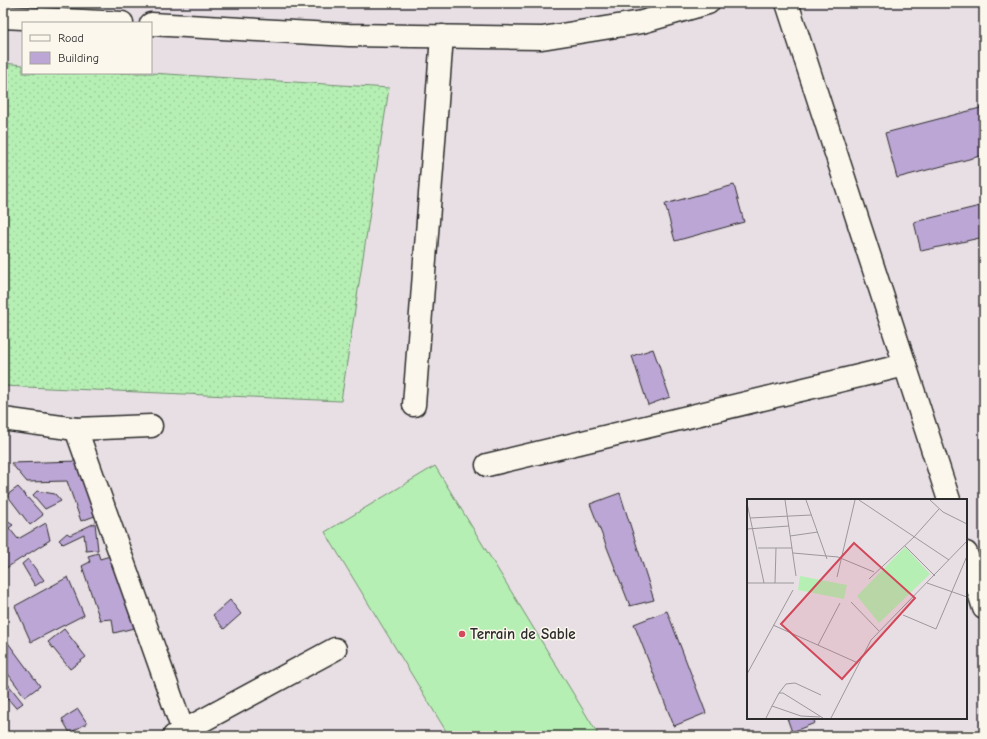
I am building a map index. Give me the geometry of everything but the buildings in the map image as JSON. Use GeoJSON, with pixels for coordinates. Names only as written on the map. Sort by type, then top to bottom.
{"type":"FeatureCollection","features":[{"type":"Feature","properties":{"kind":"street"},"geometry":{"type":"LineString","coordinates":[[152,24],[349,35],[542,38],[642,22],[708,3]]}},
{"type":"Feature","properties":{"kind":"street"},"geometry":{"type":"LineString","coordinates":[[788,3],[949,499]]}},
{"type":"Feature","properties":{"kind":"street"},"geometry":{"type":"LineString","coordinates":[[3,17],[102,22]]}},
{"type":"Feature","properties":{"kind":"street"},"geometry":{"type":"LineString","coordinates":[[414,405],[442,36]]}},
{"type":"Feature","properties":{"kind":"street"},"geometry":{"type":"LineString","coordinates":[[487,465],[905,365]]}},
{"type":"Feature","properties":{"kind":"street"},"geometry":{"type":"LineString","coordinates":[[3,419],[76,429],[150,426]]}},
{"type":"Feature","properties":{"kind":"street"},"geometry":{"type":"LineString","coordinates":[[76,429],[181,734],[335,649]]}},
{"type":"Feature","properties":{"kind":"street"},"geometry":{"type":"LineString","coordinates":[[967,556],[984,608]]}},
{"type":"Feature","properties":{"kind":"green space"},"geometry":{"type":"Polygon","coordinates":[[[3,63],[22,65],[22,74],[152,73],[389,88],[341,401],[3,386],[3,63]]]}},
{"type":"Feature","properties":{"kind":"green space","name":"Terrain de Sable"},"geometry":{"type":"Polygon","coordinates":[[[435,466],[599,736],[449,736],[325,532],[435,466]]]}},
{"type":"Feature","properties":{"kind":"place","name":"Terrain de Sable"},"geometry":{"type":"Point","coordinates":[462,634]}}]}
